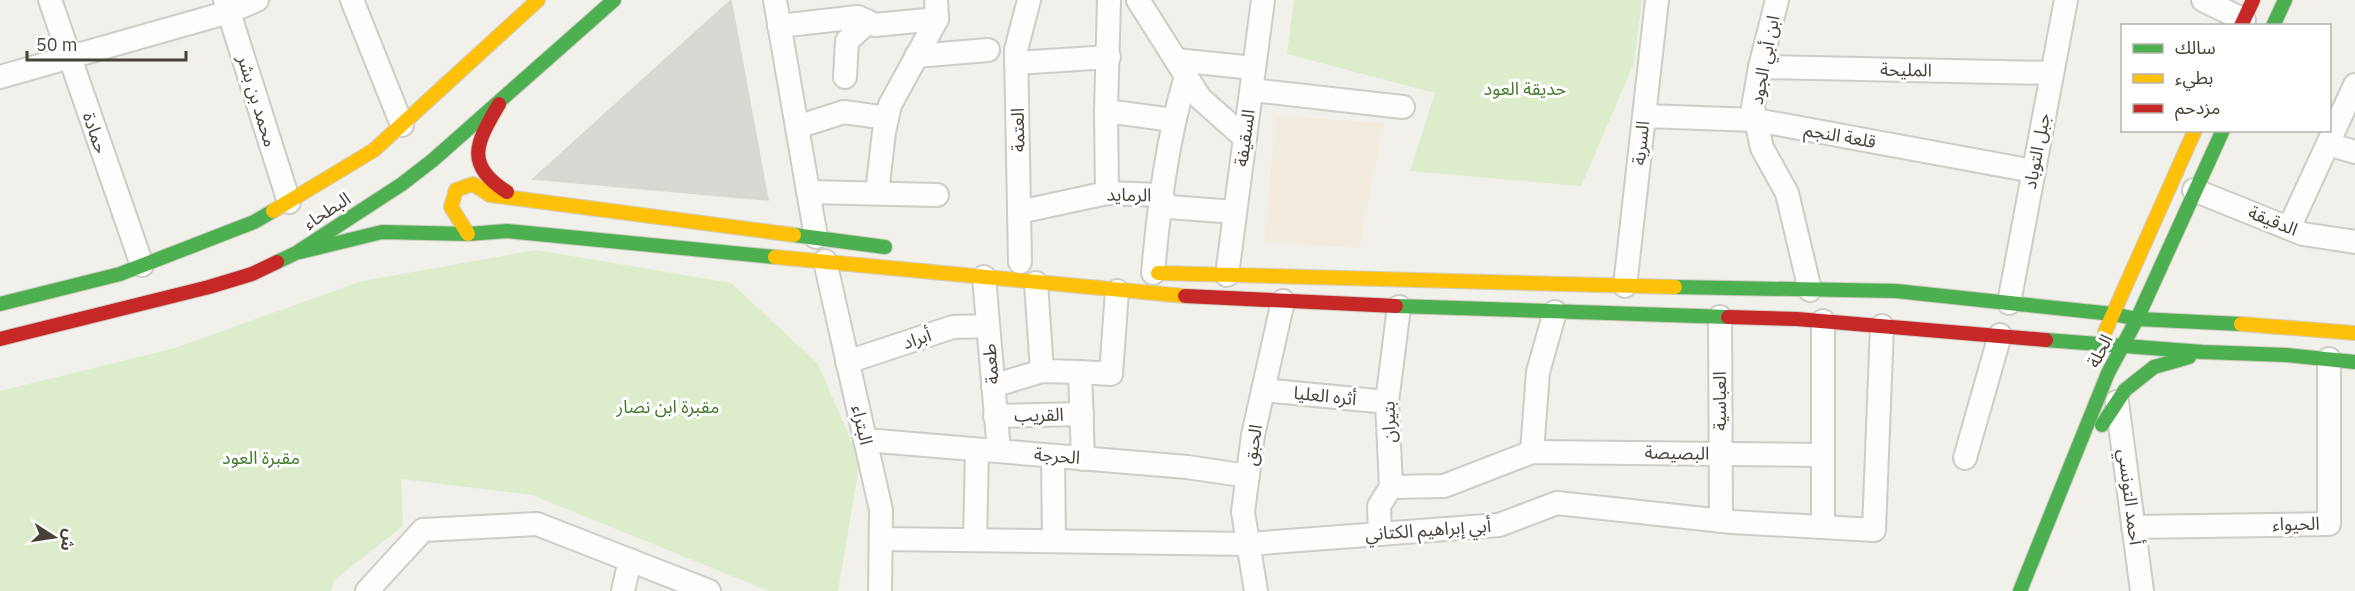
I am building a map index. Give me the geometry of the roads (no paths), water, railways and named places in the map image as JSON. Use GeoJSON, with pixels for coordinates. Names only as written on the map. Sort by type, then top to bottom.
{"type":"FeatureCollection","features":[{"type":"Feature","properties":{"kind":"street","name":"حمادة"},"geometry":{"type":"LineString","coordinates":[[50,0],[142,265]]}},
{"type":"Feature","properties":{"kind":"street"},"geometry":{"type":"LineString","coordinates":[[0,77],[69,58],[227,6],[257,0]]}},
{"type":"Feature","properties":{"kind":"street"},"geometry":{"type":"LineString","coordinates":[[352,0],[402,125]]}},
{"type":"Feature","properties":{"kind":"street","name":"البطحاء"},"geometry":{"type":"LineString","coordinates":[[0,339],[209,287],[252,274],[296,253],[402,184],[614,0]]}},
{"type":"Feature","properties":{"kind":"street"},"geometry":{"type":"LineString","coordinates":[[775,0],[816,237]]}},
{"type":"Feature","properties":{"kind":"street","name":"العتمة"},"geometry":{"type":"LineString","coordinates":[[1029,0],[1016,50],[1019,212],[1024,267],[1042,371]]}},
{"type":"Feature","properties":{"kind":"street"},"geometry":{"type":"LineString","coordinates":[[1107,193],[1106,111],[1109,0]]}},
{"type":"Feature","properties":{"kind":"street"},"geometry":{"type":"LineString","coordinates":[[1138,0],[1200,98],[1245,138]]}},
{"type":"Feature","properties":{"kind":"street","name":"السقيفة"},"geometry":{"type":"LineString","coordinates":[[1227,275],[1263,0]]}},
{"type":"Feature","properties":{"kind":"street","name":"السربة"},"geometry":{"type":"LineString","coordinates":[[1625,286],[1657,0]]}},
{"type":"Feature","properties":{"kind":"street","name":"ابن أبي الجود"},"geometry":{"type":"LineString","coordinates":[[1777,0],[1760,67],[1753,107],[1762,148],[1787,193],[1810,290]]}},
{"type":"Feature","properties":{"kind":"street","name":"جبل التوباد"},"geometry":{"type":"LineString","coordinates":[[2008,303],[2066,0]]}},
{"type":"Feature","properties":{"kind":"street"},"geometry":{"type":"LineString","coordinates":[[2203,0],[2243,23],[2253,0]]}},
{"type":"Feature","properties":{"kind":"street"},"geometry":{"type":"LineString","coordinates":[[2274,24],[2285,0]]}},
{"type":"Feature","properties":{"kind":"street","name":"البطحاء"},"geometry":{"type":"LineString","coordinates":[[0,304],[120,274],[254,222],[374,150],[529,4]]}},
{"type":"Feature","properties":{"kind":"street","name":"محمد بن بشر"},"geometry":{"type":"LineString","coordinates":[[227,6],[289,202]]}},
{"type":"Feature","properties":{"kind":"street"},"geometry":{"type":"LineString","coordinates":[[779,26],[858,17],[875,25],[936,9]]}},
{"type":"Feature","properties":{"kind":"street"},"geometry":{"type":"LineString","coordinates":[[877,194],[890,105],[916,56],[936,9]]}},
{"type":"Feature","properties":{"kind":"street"},"geometry":{"type":"LineString","coordinates":[[845,77],[847,41],[868,22]]}},
{"type":"Feature","properties":{"kind":"street"},"geometry":{"type":"LineString","coordinates":[[916,56],[988,50]]}},
{"type":"Feature","properties":{"kind":"street"},"geometry":{"type":"LineString","coordinates":[[1016,63],[1109,57]]}},
{"type":"Feature","properties":{"kind":"street","name":"المليحة"},"geometry":{"type":"LineString","coordinates":[[1760,67],[2052,73]]}},
{"type":"Feature","properties":{"kind":"street"},"geometry":{"type":"LineString","coordinates":[[1181,68],[1403,107]]}},
{"type":"Feature","properties":{"kind":"street"},"geometry":{"type":"LineString","coordinates":[[1181,68],[1147,273],[1896,291],[2113,314],[2137,319],[2200,321],[2355,333]]}},
{"type":"Feature","properties":{"kind":"street"},"geometry":{"type":"LineString","coordinates":[[2289,228],[2355,85]]}},
{"type":"Feature","properties":{"kind":"street"},"geometry":{"type":"LineString","coordinates":[[502,99],[479,143],[479,168],[485,177],[498,187],[521,199]]}},
{"type":"Feature","properties":{"kind":"street"},"geometry":{"type":"LineString","coordinates":[[1106,111],[1173,120]]}},
{"type":"Feature","properties":{"kind":"street"},"geometry":{"type":"LineString","coordinates":[[797,127],[844,112],[887,118]]}},
{"type":"Feature","properties":{"kind":"street","name":"قلعة النجم"},"geometry":{"type":"LineString","coordinates":[[1644,116],[1756,120],[2033,171]]}},
{"type":"Feature","properties":{"kind":"street","name":"الحلة"},"geometry":{"type":"LineString","coordinates":[[2097,348],[2194,132]]}},
{"type":"Feature","properties":{"kind":"street","name":"الحلة"},"geometry":{"type":"LineString","coordinates":[[2020,591],[2108,373],[2137,319],[2222,132]]}},
{"type":"Feature","properties":{"kind":"street"},"geometry":{"type":"LineString","coordinates":[[2328,144],[2355,152]]}},
{"type":"Feature","properties":{"kind":"street"},"geometry":{"type":"LineString","coordinates":[[468,234],[451,207],[456,190],[473,184],[490,195],[904,250]]}},
{"type":"Feature","properties":{"kind":"street","name":"الدقيقة"},"geometry":{"type":"LineString","coordinates":[[2194,190],[2303,234],[2355,242]]}},
{"type":"Feature","properties":{"kind":"street"},"geometry":{"type":"LineString","coordinates":[[808,192],[937,195]]}},
{"type":"Feature","properties":{"kind":"street","name":"الرمايد"},"geometry":{"type":"LineString","coordinates":[[1019,212],[1107,193],[1160,195],[1169,207],[1235,212]]}},
{"type":"Feature","properties":{"kind":"street"},"geometry":{"type":"LineString","coordinates":[[296,253],[382,232],[468,234],[507,231],[984,278],[1024,267],[1117,291],[1399,307],[1823,321],[2000,335],[2097,348],[2122,346],[2286,355],[2355,362]]}},
{"type":"Feature","properties":{"kind":"street","name":"البتراء"},"geometry":{"type":"LineString","coordinates":[[825,261],[881,510],[880,591]]}},
{"type":"Feature","properties":{"kind":"street","name":"طعمة"},"geometry":{"type":"LineString","coordinates":[[975,540],[995,416],[984,278]]}},
{"type":"Feature","properties":{"kind":"street"},"geometry":{"type":"LineString","coordinates":[[993,386],[1042,371],[1111,374],[1117,291]]}},
{"type":"Feature","properties":{"kind":"street","name":"الحبق"},"geometry":{"type":"LineString","coordinates":[[1256,591],[1243,512],[1253,435],[1283,301]]}},
{"type":"Feature","properties":{"kind":"street","name":"بتيران"},"geometry":{"type":"LineString","coordinates":[[1380,534],[1379,506],[1391,487],[1387,402],[1399,307]]}},
{"type":"Feature","properties":{"kind":"street"},"geometry":{"type":"LineString","coordinates":[[1532,452],[1539,372],[1556,312]]}},
{"type":"Feature","properties":{"kind":"street","name":"العباسية"},"geometry":{"type":"LineString","coordinates":[[1720,317],[1721,521]]}},
{"type":"Feature","properties":{"kind":"street"},"geometry":{"type":"LineString","coordinates":[[1823,321],[1823,527]]}},
{"type":"Feature","properties":{"kind":"street","name":"أبراد"},"geometry":{"type":"LineString","coordinates":[[848,362],[953,327],[988,326]]}},
{"type":"Feature","properties":{"kind":"street","name":"أبي إبراهيم الكتاني"},"geometry":{"type":"LineString","coordinates":[[881,538],[1248,544],[1499,525],[1557,503],[1721,521],[1874,530],[1882,326]]}},
{"type":"Feature","properties":{"kind":"street"},"geometry":{"type":"LineString","coordinates":[[1965,458],[2000,335]]}},
{"type":"Feature","properties":{"kind":"street"},"geometry":{"type":"LineString","coordinates":[[2069,469],[2125,390],[2154,367],[2204,352]]}},
{"type":"Feature","properties":{"kind":"street","name":"الحيواء"},"geometry":{"type":"LineString","coordinates":[[2133,527],[2329,524],[2329,359]]}},
{"type":"Feature","properties":{"kind":"street"},"geometry":{"type":"LineString","coordinates":[[1080,372],[1083,459]]}},
{"type":"Feature","properties":{"kind":"street","name":"أثره العليا"},"geometry":{"type":"LineString","coordinates":[[1263,390],[1387,402]]}},
{"type":"Feature","properties":{"kind":"street","name":"أحمد التونسي"},"geometry":{"type":"LineString","coordinates":[[2116,402],[2142,591]]}},
{"type":"Feature","properties":{"kind":"street","name":"القريب"},"geometry":{"type":"LineString","coordinates":[[995,416],[1082,414]]}},
{"type":"Feature","properties":{"kind":"street","name":"الحرجة"},"geometry":{"type":"LineString","coordinates":[[865,440],[1187,467],[1248,476]]}},
{"type":"Feature","properties":{"kind":"street","name":"البصيصة"},"geometry":{"type":"LineString","coordinates":[[1391,487],[1444,486],[1532,452],[1823,455]]}},
{"type":"Feature","properties":{"kind":"street"},"geometry":{"type":"LineString","coordinates":[[1053,456],[1054,541]]}},
{"type":"Feature","properties":{"kind":"street"},"geometry":{"type":"LineString","coordinates":[[367,591],[423,530],[537,524],[710,591]]}},
{"type":"Feature","properties":{"kind":"street"},"geometry":{"type":"LineString","coordinates":[[623,591],[630,560]]}},
{"type":"Feature","properties":{"kind":"park label","name":"حديقة العود"},"geometry":{"type":"Point","coordinates":[1525,89]}},
{"type":"Feature","properties":{"kind":"park label","name":"مقبرة ابن نصار"},"geometry":{"type":"Point","coordinates":[668,407]}},
{"type":"Feature","properties":{"kind":"park label","name":"مقبرة العود"},"geometry":{"type":"Point","coordinates":[261,458]}}]}
